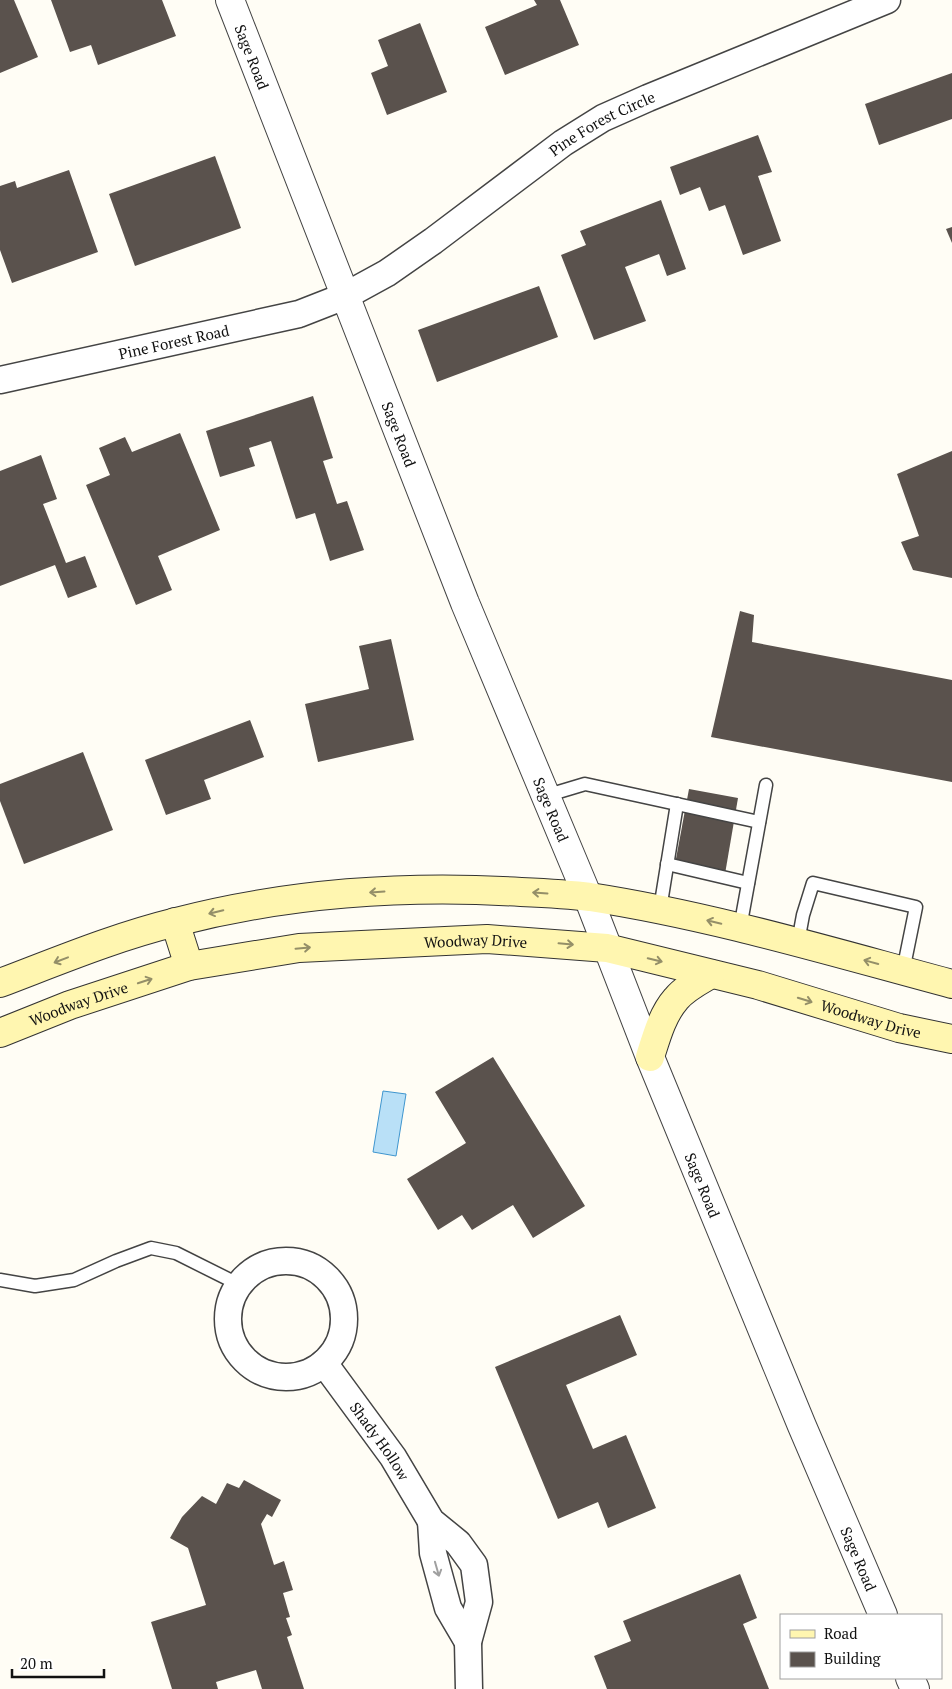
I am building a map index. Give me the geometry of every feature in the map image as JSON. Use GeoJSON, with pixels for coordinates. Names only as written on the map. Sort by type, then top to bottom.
{"type":"FeatureCollection","features":[{"type":"Feature","properties":{"kind":"main road"},"geometry":{"type":"LineString","coordinates":[[0,983],[108,942],[175,922],[242,907],[323,896],[404,890],[477,889],[588,897],[660,909],[798,942],[952,984]]}},
{"type":"Feature","properties":{"kind":"main road"},"geometry":{"type":"LineString","coordinates":[[175,922],[189,966]]}},
{"type":"Feature","properties":{"kind":"main road","name":"Woodway Drive"},"geometry":{"type":"LineString","coordinates":[[0,1033],[70,1005],[189,966],[300,948],[487,939],[607,948],[758,986],[898,1028],[952,1039]]}},
{"type":"Feature","properties":{"kind":"main road"},"geometry":{"type":"LineString","coordinates":[[650,1057],[660,1029],[676,1000],[685,990],[711,974]]}},
{"type":"Feature","properties":{"kind":"street","name":"Sage Road"},"geometry":{"type":"LineString","coordinates":[[230,0],[462,595],[588,897],[650,1057],[802,1426],[883,1614]]}},
{"type":"Feature","properties":{"kind":"street","name":"Pine Forest Circle"},"geometry":{"type":"LineString","coordinates":[[345,296],[386,273],[433,241],[563,143],[603,118],[887,0]]}},
{"type":"Feature","properties":{"kind":"street","name":"Pine Forest Road"},"geometry":{"type":"LineString","coordinates":[[0,380],[299,314],[345,296]]}},
{"type":"Feature","properties":{"kind":"street"},"geometry":{"type":"LineString","coordinates":[[292,1261],[310,1266],[326,1277],[338,1293],[344,1311],[343,1331],[336,1349],[324,1364],[308,1373],[290,1377],[271,1375],[254,1368],[240,1355],[231,1339],[228,1321],[231,1302],[240,1284],[254,1271],[272,1263],[292,1261]]}},
{"type":"Feature","properties":{"kind":"street","name":"Shady Hollow"},"geometry":{"type":"LineString","coordinates":[[324,1364],[393,1457],[431,1521],[458,1543],[474,1565],[479,1602],[468,1642],[470,1689]]}},
{"type":"Feature","properties":{"kind":"street","name":"Shady Hollow"},"geometry":{"type":"LineString","coordinates":[[431,1521],[433,1553],[448,1608],[468,1642]]}},
{"type":"Feature","properties":{"kind":"lane"},"geometry":{"type":"LineString","coordinates":[[546,796],[585,784],[759,822]]}},
{"type":"Feature","properties":{"kind":"lane"},"geometry":{"type":"LineString","coordinates":[[740,928],[766,785]]}},
{"type":"Feature","properties":{"kind":"lane"},"geometry":{"type":"LineString","coordinates":[[660,909],[677,804]]}},
{"type":"Feature","properties":{"kind":"lane"},"geometry":{"type":"LineString","coordinates":[[667,864],[748,883]]}},
{"type":"Feature","properties":{"kind":"lane"},"geometry":{"type":"LineString","coordinates":[[798,942],[803,914],[813,883],[916,907],[903,971]]}},
{"type":"Feature","properties":{"kind":"lane"},"geometry":{"type":"LineString","coordinates":[[0,1280],[35,1286],[74,1280],[151,1248],[176,1254],[240,1284]]}},
{"type":"Feature","properties":{"kind":"water"},"geometry":{"type":"Polygon","coordinates":[[[383,1091],[406,1094],[396,1156],[373,1152],[383,1091]]]}},
{"type":"Feature","properties":{"kind":"building"},"geometry":{"type":"Polygon","coordinates":[[[0,0],[14,0],[38,57],[0,73],[0,0]]]}},
{"type":"Feature","properties":{"kind":"building"},"geometry":{"type":"Polygon","coordinates":[[[51,0],[162,0],[176,36],[98,65],[91,45],[70,52],[51,0]]]}},
{"type":"Feature","properties":{"kind":"building"},"geometry":{"type":"Polygon","coordinates":[[[534,0],[560,0],[579,45],[505,75],[485,27],[537,5],[534,0]]]}},
{"type":"Feature","properties":{"kind":"building"},"geometry":{"type":"Polygon","coordinates":[[[420,23],[447,92],[387,115],[371,73],[388,66],[378,40],[420,23]]]}},
{"type":"Feature","properties":{"kind":"building"},"geometry":{"type":"Polygon","coordinates":[[[952,73],[952,119],[879,145],[865,104],[952,73]]]}},
{"type":"Feature","properties":{"kind":"building"},"geometry":{"type":"Polygon","coordinates":[[[758,135],[772,172],[758,176],[781,241],[743,255],[725,205],[709,211],[700,187],[680,195],[670,167],[758,135]]]}},
{"type":"Feature","properties":{"kind":"building"},"geometry":{"type":"Polygon","coordinates":[[[215,156],[241,228],[135,266],[109,194],[215,156]]]}},
{"type":"Feature","properties":{"kind":"building"},"geometry":{"type":"Polygon","coordinates":[[[69,170],[98,252],[12,283],[0,250],[0,186],[15,181],[17,188],[69,170]]]}},
{"type":"Feature","properties":{"kind":"building"},"geometry":{"type":"Polygon","coordinates":[[[661,200],[686,269],[667,276],[659,254],[625,267],[646,321],[594,340],[561,255],[586,245],[580,231],[661,200]]]}},
{"type":"Feature","properties":{"kind":"building"},"geometry":{"type":"Polygon","coordinates":[[[952,227],[952,243],[946,229],[952,227]]]}},
{"type":"Feature","properties":{"kind":"building"},"geometry":{"type":"Polygon","coordinates":[[[539,286],[558,337],[437,382],[418,330],[539,286]]]}},
{"type":"Feature","properties":{"kind":"building"},"geometry":{"type":"Polygon","coordinates":[[[313,396],[333,458],[323,461],[337,504],[347,501],[364,550],[330,561],[315,513],[296,519],[271,441],[249,448],[255,466],[220,477],[206,431],[313,396]]]}},
{"type":"Feature","properties":{"kind":"building"},"geometry":{"type":"Polygon","coordinates":[[[180,433],[220,530],[158,556],[172,590],[136,605],[86,485],[110,475],[99,448],[125,437],[132,452],[180,433]]]}},
{"type":"Feature","properties":{"kind":"building"},"geometry":{"type":"Polygon","coordinates":[[[952,451],[952,578],[913,570],[901,542],[919,536],[897,474],[952,451]]]}},
{"type":"Feature","properties":{"kind":"building"},"geometry":{"type":"Polygon","coordinates":[[[41,455],[57,499],[43,504],[66,563],[85,556],[97,587],[68,598],[55,565],[0,586],[0,471],[41,455]]]}},
{"type":"Feature","properties":{"kind":"building"},"geometry":{"type":"Polygon","coordinates":[[[740,611],[754,615],[752,642],[952,680],[952,782],[711,737],[740,611]]]}},
{"type":"Feature","properties":{"kind":"building"},"geometry":{"type":"Polygon","coordinates":[[[391,639],[414,740],[318,762],[305,704],[369,689],[359,646],[391,639]]]}},
{"type":"Feature","properties":{"kind":"building"},"geometry":{"type":"Polygon","coordinates":[[[250,720],[264,757],[204,780],[211,799],[166,815],[145,760],[250,720]]]}},
{"type":"Feature","properties":{"kind":"building"},"geometry":{"type":"Polygon","coordinates":[[[83,752],[113,830],[24,864],[0,801],[0,784],[83,752]]]}},
{"type":"Feature","properties":{"kind":"building"},"geometry":{"type":"Polygon","coordinates":[[[689,789],[738,798],[725,874],[675,864],[689,789]]]}},
{"type":"Feature","properties":{"kind":"building"},"geometry":{"type":"Polygon","coordinates":[[[493,1057],[585,1206],[533,1238],[513,1205],[472,1230],[462,1215],[438,1230],[407,1179],[466,1143],[435,1092],[493,1057]]]}},
{"type":"Feature","properties":{"kind":"building"},"geometry":{"type":"Polygon","coordinates":[[[620,1315],[637,1355],[566,1385],[593,1449],[626,1435],[656,1508],[608,1528],[598,1502],[558,1519],[495,1367],[620,1315]]]}},
{"type":"Feature","properties":{"kind":"building"},"geometry":{"type":"Polygon","coordinates":[[[244,1480],[281,1500],[272,1517],[267,1514],[261,1524],[274,1565],[284,1561],[293,1590],[283,1593],[290,1617],[286,1618],[292,1635],[287,1637],[304,1689],[262,1689],[256,1670],[216,1682],[218,1689],[172,1689],[151,1622],[206,1605],[188,1548],[170,1538],[182,1517],[202,1496],[216,1504],[227,1483],[239,1488],[244,1480]]]}},
{"type":"Feature","properties":{"kind":"building"},"geometry":{"type":"Polygon","coordinates":[[[740,1574],[757,1618],[743,1624],[769,1689],[607,1689],[594,1656],[631,1641],[623,1621],[740,1574]]]}}]}
